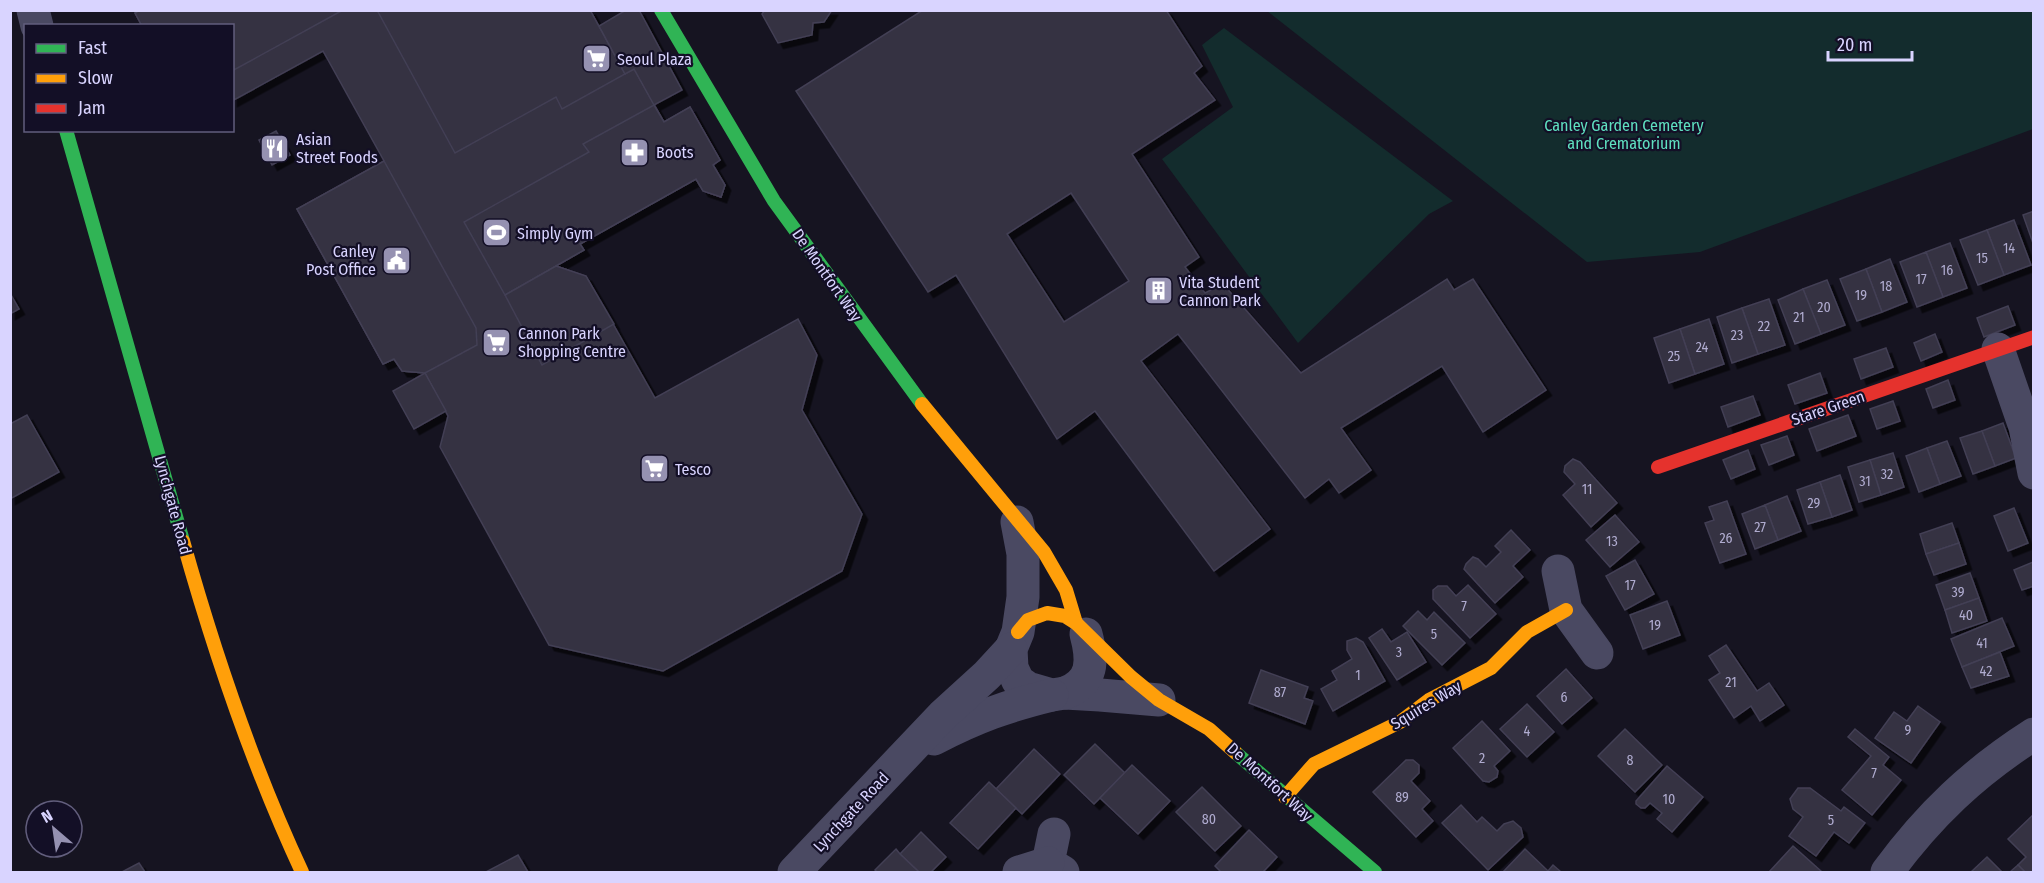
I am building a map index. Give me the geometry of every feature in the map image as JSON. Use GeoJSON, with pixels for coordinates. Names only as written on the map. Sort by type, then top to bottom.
{"type":"FeatureCollection","features":[{"type":"Feature","properties":{"kind":"street","name":"De Montfort Way"},"geometry":{"type":"LineString","coordinates":[[661,10],[774,201],[920,402],[1044,552],[1066,590],[1090,648],[1090,670],[1081,683],[1058,694]]}},
{"type":"Feature","properties":{"kind":"street","name":"Lynchgate Road"},"geometry":{"type":"LineString","coordinates":[[67,132],[206,623],[234,708],[276,817],[302,873]]}},
{"type":"Feature","properties":{"kind":"street","name":"Stare Green"},"geometry":{"type":"LineString","coordinates":[[1658,466],[2034,337]]}},
{"type":"Feature","properties":{"kind":"street"},"geometry":{"type":"LineString","coordinates":[[1998,349],[2025,428],[2034,473]]}},
{"type":"Feature","properties":{"kind":"street","name":"De Montfort Way"},"geometry":{"type":"LineString","coordinates":[[1017,522],[1023,564],[1023,597],[1014,640],[1012,668],[1018,681],[1028,688],[1058,694],[1159,700]]}},
{"type":"Feature","properties":{"kind":"street"},"geometry":{"type":"LineString","coordinates":[[1558,572],[1566,610],[1597,653]]}},
{"type":"Feature","properties":{"kind":"street","name":"Squires Way"},"geometry":{"type":"LineString","coordinates":[[1284,797],[1314,764],[1400,722],[1429,700],[1491,668],[1527,632],[1566,610]]}},
{"type":"Feature","properties":{"kind":"street","name":"De Montfort Way"},"geometry":{"type":"LineString","coordinates":[[1014,640],[1029,620],[1047,613],[1065,616],[1159,700],[1209,729],[1284,797],[1375,873]]}},
{"type":"Feature","properties":{"kind":"street","name":"Lynchgate Road"},"geometry":{"type":"LineString","coordinates":[[794,873],[942,716],[995,668],[1014,640]]}},
{"type":"Feature","properties":{"kind":"street","name":"Lynchgate Road"},"geometry":{"type":"LineString","coordinates":[[909,752],[974,719],[1004,707],[1058,694]]}},
{"type":"Feature","properties":{"kind":"street"},"geometry":{"type":"LineString","coordinates":[[1888,872],[1941,806],[2001,757],[2034,734]]}},
{"type":"Feature","properties":{"kind":"green space","name":"Canley Garden Cemetery and Crematorium"},"geometry":{"type":"Polygon","coordinates":[[[1267,11],[2033,11],[2033,129],[1700,252],[1587,262],[1267,11]]]}},
{"type":"Feature","properties":{"kind":"green space"},"geometry":{"type":"Polygon","coordinates":[[[1224,28],[1453,201],[1429,214],[1298,343],[1162,159],[1233,107],[1202,45],[1224,28]]]}},
{"type":"Feature","properties":{"kind":"building","name":"Cannon Park Shopping Centre"},"geometry":{"type":"Polygon","coordinates":[[[140,10],[590,10],[625,74],[634,69],[664,122],[690,107],[720,160],[713,165],[725,185],[721,197],[703,191],[696,179],[580,244],[584,250],[556,266],[586,276],[655,398],[798,319],[817,355],[802,410],[862,514],[842,571],[663,671],[549,645],[440,447],[448,416],[425,373],[402,371],[394,359],[383,364],[297,209],[384,161],[323,51],[234,100],[234,24],[141,24],[135,13],[140,10]]]}},
{"type":"Feature","properties":{"kind":"building"},"geometry":{"type":"Polygon","coordinates":[[[140,10],[343,10],[234,70],[234,24],[141,24],[135,13],[140,10]]]}},
{"type":"Feature","properties":{"kind":"building"},"geometry":{"type":"Polygon","coordinates":[[[377,10],[590,10],[625,74],[562,109],[556,97],[455,153],[377,10]]]}},
{"type":"Feature","properties":{"kind":"building"},"geometry":{"type":"Polygon","coordinates":[[[626,10],[639,10],[682,90],[654,105],[634,69],[625,74],[599,26],[626,10]]]}},
{"type":"Feature","properties":{"kind":"building"},"geometry":{"type":"Polygon","coordinates":[[[765,10],[832,10],[824,22],[813,23],[812,35],[778,43],[762,14],[765,10]]]}},
{"type":"Feature","properties":{"kind":"building","name":"Vita Student Cannon Park"},"geometry":{"type":"Polygon","coordinates":[[[923,10],[1166,10],[1202,66],[1194,73],[1215,100],[1132,154],[1199,257],[1185,267],[1205,293],[1223,284],[1301,373],[1447,279],[1454,290],[1473,279],[1546,390],[1483,432],[1442,366],[1341,428],[1371,470],[1339,493],[1329,479],[1305,498],[1178,334],[1141,361],[1270,529],[1214,571],[1095,411],[1057,439],[956,275],[928,292],[796,91],[923,10]],[[1071,193],[1007,234],[1064,322],[1129,281],[1071,193]]]}},
{"type":"Feature","properties":{"kind":"building"},"geometry":{"type":"Polygon","coordinates":[[[654,105],[664,122],[690,107],[720,160],[713,165],[725,185],[721,197],[703,191],[696,179],[580,244],[584,250],[505,295],[464,222],[589,152],[583,144],[654,105]]]}},
{"type":"Feature","properties":{"kind":"building","name":"Asian Street Foods"},"geometry":{"type":"Polygon","coordinates":[[[276,131],[290,155],[272,165],[259,140],[276,131]]]}},
{"type":"Feature","properties":{"kind":"building"},"geometry":{"type":"Polygon","coordinates":[[[384,161],[476,328],[477,345],[425,373],[402,371],[394,359],[383,364],[297,209],[384,161]]]}},
{"type":"Feature","properties":{"kind":"building"},"geometry":{"type":"Polygon","coordinates":[[[2034,211],[2034,246],[2023,215],[2034,211]]]}},
{"type":"Feature","properties":{"kind":"building"},"geometry":{"type":"Polygon","coordinates":[[[2014,220],[2031,265],[2004,275],[1987,230],[2014,220]]]}},
{"type":"Feature","properties":{"kind":"building"},"geometry":{"type":"Polygon","coordinates":[[[1987,230],[2004,275],[1978,285],[1960,240],[1987,230]]]}},
{"type":"Feature","properties":{"kind":"building"},"geometry":{"type":"Polygon","coordinates":[[[1950,243],[1967,288],[1943,297],[1926,252],[1950,243]]]}},
{"type":"Feature","properties":{"kind":"building"},"geometry":{"type":"Polygon","coordinates":[[[1926,252],[1943,297],[1917,307],[1900,262],[1926,252]]]}},
{"type":"Feature","properties":{"kind":"building"},"geometry":{"type":"Polygon","coordinates":[[[1890,259],[1907,302],[1882,312],[1866,269],[1890,259]]]}},
{"type":"Feature","properties":{"kind":"building"},"geometry":{"type":"Polygon","coordinates":[[[556,266],[586,276],[614,324],[542,365],[505,295],[556,266]]]}},
{"type":"Feature","properties":{"kind":"building"},"geometry":{"type":"Polygon","coordinates":[[[1866,269],[1882,312],[1857,321],[1840,279],[1866,269]]]}},
{"type":"Feature","properties":{"kind":"building"},"geometry":{"type":"Polygon","coordinates":[[[1827,280],[1845,325],[1821,334],[1803,289],[1827,280]]]}},
{"type":"Feature","properties":{"kind":"building"},"geometry":{"type":"Polygon","coordinates":[[[1803,289],[1821,334],[1795,344],[1778,300],[1803,289]]]}},
{"type":"Feature","properties":{"kind":"building"},"geometry":{"type":"Polygon","coordinates":[[[10,293],[19,309],[10,314],[10,293]]]}},
{"type":"Feature","properties":{"kind":"building"},"geometry":{"type":"Polygon","coordinates":[[[1769,299],[1785,345],[1758,354],[1742,308],[1769,299]]]}},
{"type":"Feature","properties":{"kind":"building"},"geometry":{"type":"Polygon","coordinates":[[[2008,306],[2015,325],[1984,337],[1977,318],[2008,306]]]}},
{"type":"Feature","properties":{"kind":"building"},"geometry":{"type":"Polygon","coordinates":[[[1742,308],[1758,354],[1732,363],[1717,317],[1742,308]]]}},
{"type":"Feature","properties":{"kind":"building"},"geometry":{"type":"Polygon","coordinates":[[[1709,319],[1724,364],[1695,374],[1680,329],[1709,319]]]}},
{"type":"Feature","properties":{"kind":"building"},"geometry":{"type":"Polygon","coordinates":[[[1680,329],[1695,374],[1669,383],[1654,338],[1680,329]]]}},
{"type":"Feature","properties":{"kind":"building"},"geometry":{"type":"Polygon","coordinates":[[[1935,334],[1942,352],[1921,361],[1914,343],[1935,334]]]}},
{"type":"Feature","properties":{"kind":"building"},"geometry":{"type":"Polygon","coordinates":[[[1886,348],[1893,367],[1861,379],[1854,359],[1886,348]]]}},
{"type":"Feature","properties":{"kind":"building"},"geometry":{"type":"Polygon","coordinates":[[[425,373],[446,411],[414,429],[393,391],[425,373]]]}},
{"type":"Feature","properties":{"kind":"building"},"geometry":{"type":"Polygon","coordinates":[[[1820,373],[1827,393],[1795,404],[1788,385],[1820,373]]]}},
{"type":"Feature","properties":{"kind":"building"},"geometry":{"type":"Polygon","coordinates":[[[1948,380],[1955,400],[1933,408],[1926,389],[1948,380]]]}},
{"type":"Feature","properties":{"kind":"building"},"geometry":{"type":"Polygon","coordinates":[[[1753,396],[1760,415],[1728,427],[1721,407],[1753,396]]]}},
{"type":"Feature","properties":{"kind":"building"},"geometry":{"type":"Polygon","coordinates":[[[1893,401],[1900,421],[1877,429],[1870,409],[1893,401]]]}},
{"type":"Feature","properties":{"kind":"building"},"geometry":{"type":"Polygon","coordinates":[[[27,415],[59,472],[10,499],[10,424],[27,415]]]}},
{"type":"Feature","properties":{"kind":"building"},"geometry":{"type":"Polygon","coordinates":[[[1848,415],[1856,436],[1817,451],[1809,429],[1848,415]]]}},
{"type":"Feature","properties":{"kind":"building"},"geometry":{"type":"Polygon","coordinates":[[[2003,423],[2016,458],[1995,466],[1982,431],[2003,423]]]}},
{"type":"Feature","properties":{"kind":"building"},"geometry":{"type":"Polygon","coordinates":[[[1982,431],[1995,466],[1973,474],[1960,438],[1982,431]]]}},
{"type":"Feature","properties":{"kind":"building"},"geometry":{"type":"Polygon","coordinates":[[[1787,436],[1794,455],[1769,465],[1761,445],[1787,436]]]}},
{"type":"Feature","properties":{"kind":"building"},"geometry":{"type":"Polygon","coordinates":[[[1947,441],[1961,476],[1940,484],[1927,448],[1947,441]]]}},
{"type":"Feature","properties":{"kind":"building"},"geometry":{"type":"Polygon","coordinates":[[[1927,448],[1940,484],[1919,492],[1906,456],[1927,448]]]}},
{"type":"Feature","properties":{"kind":"building"},"geometry":{"type":"Polygon","coordinates":[[[1748,450],[1755,469],[1731,479],[1723,460],[1748,450]]]}},
{"type":"Feature","properties":{"kind":"building"},"geometry":{"type":"Polygon","coordinates":[[[1893,453],[1904,487],[1881,495],[1870,460],[1893,453]]]}},
{"type":"Feature","properties":{"kind":"building"},"geometry":{"type":"Polygon","coordinates":[[[1573,459],[1580,462],[1617,503],[1591,527],[1563,495],[1575,484],[1564,472],[1565,466],[1573,459]]]}},
{"type":"Feature","properties":{"kind":"building"},"geometry":{"type":"Polygon","coordinates":[[[1870,460],[1881,495],[1859,502],[1848,467],[1870,460]]]}},
{"type":"Feature","properties":{"kind":"building"},"geometry":{"type":"Polygon","coordinates":[[[1840,475],[1852,510],[1832,517],[1820,482],[1840,475]]]}},
{"type":"Feature","properties":{"kind":"building"},"geometry":{"type":"Polygon","coordinates":[[[1820,482],[1832,517],[1808,524],[1797,490],[1820,482]]]}},
{"type":"Feature","properties":{"kind":"building"},"geometry":{"type":"Polygon","coordinates":[[[1787,496],[1801,531],[1778,540],[1765,505],[1787,496]]]}},
{"type":"Feature","properties":{"kind":"building"},"geometry":{"type":"Polygon","coordinates":[[[1727,501],[1746,554],[1720,563],[1705,523],[1714,520],[1709,507],[1727,501]]]}},
{"type":"Feature","properties":{"kind":"building"},"geometry":{"type":"Polygon","coordinates":[[[1765,505],[1778,540],[1755,549],[1742,514],[1765,505]]]}},
{"type":"Feature","properties":{"kind":"building"},"geometry":{"type":"Polygon","coordinates":[[[2014,508],[2028,543],[2008,551],[1994,516],[2014,508]]]}},
{"type":"Feature","properties":{"kind":"building"},"geometry":{"type":"Polygon","coordinates":[[[1615,515],[1639,542],[1610,567],[1586,540],[1615,515]]]}},
{"type":"Feature","properties":{"kind":"building"},"geometry":{"type":"Polygon","coordinates":[[[1952,523],[1959,543],[1926,554],[1920,534],[1952,523]]]}},
{"type":"Feature","properties":{"kind":"building"},"geometry":{"type":"Polygon","coordinates":[[[1511,530],[1530,550],[1513,566],[1523,577],[1495,603],[1464,569],[1473,557],[1486,567],[1501,552],[1495,546],[1511,530]]]}},
{"type":"Feature","properties":{"kind":"building"},"geometry":{"type":"Polygon","coordinates":[[[1959,543],[1966,564],[1934,575],[1926,554],[1959,543]]]}},
{"type":"Feature","properties":{"kind":"building"},"geometry":{"type":"Polygon","coordinates":[[[1635,560],[1654,594],[1625,610],[1606,576],[1635,560]]]}},
{"type":"Feature","properties":{"kind":"building"},"geometry":{"type":"Polygon","coordinates":[[[2033,562],[2034,586],[2022,590],[2014,570],[2033,562]]]}},
{"type":"Feature","properties":{"kind":"building"},"geometry":{"type":"Polygon","coordinates":[[[1970,573],[1979,598],[1945,610],[1936,585],[1970,573]]]}},
{"type":"Feature","properties":{"kind":"building"},"geometry":{"type":"Polygon","coordinates":[[[1468,585],[1496,614],[1470,638],[1433,599],[1433,590],[1438,586],[1447,586],[1456,596],[1468,585]]]}},
{"type":"Feature","properties":{"kind":"building"},"geometry":{"type":"Polygon","coordinates":[[[1979,598],[1987,621],[1952,633],[1945,610],[1979,598]]]}},
{"type":"Feature","properties":{"kind":"building"},"geometry":{"type":"Polygon","coordinates":[[[1667,601],[1680,635],[1643,649],[1630,615],[1667,601]]]}},
{"type":"Feature","properties":{"kind":"building"},"geometry":{"type":"Polygon","coordinates":[[[1418,611],[1427,620],[1434,612],[1465,643],[1442,665],[1403,626],[1418,611]]]}},
{"type":"Feature","properties":{"kind":"building"},"geometry":{"type":"Polygon","coordinates":[[[2002,618],[2014,646],[1962,667],[1951,639],[2002,618]]]}},
{"type":"Feature","properties":{"kind":"building"},"geometry":{"type":"Polygon","coordinates":[[[1382,629],[1391,642],[1407,632],[1426,662],[1397,680],[1369,638],[1382,629]]]}},
{"type":"Feature","properties":{"kind":"building"},"geometry":{"type":"Polygon","coordinates":[[[1356,638],[1363,642],[1385,681],[1333,711],[1321,689],[1337,680],[1332,671],[1352,659],[1347,650],[1347,641],[1356,638]]]}},
{"type":"Feature","properties":{"kind":"building"},"geometry":{"type":"Polygon","coordinates":[[[1726,645],[1757,691],[1769,683],[1784,705],[1760,721],[1751,706],[1734,718],[1709,680],[1720,673],[1709,656],[1726,645]]]}},
{"type":"Feature","properties":{"kind":"building"},"geometry":{"type":"Polygon","coordinates":[[[2000,652],[2009,676],[1971,688],[1962,667],[2000,652]]]}},
{"type":"Feature","properties":{"kind":"building"},"geometry":{"type":"Polygon","coordinates":[[[1566,669],[1592,698],[1562,724],[1537,696],[1566,669]]]}},
{"type":"Feature","properties":{"kind":"building"},"geometry":{"type":"Polygon","coordinates":[[[1261,670],[1308,687],[1304,698],[1313,701],[1305,724],[1249,703],[1261,670]]]}},
{"type":"Feature","properties":{"kind":"building"},"geometry":{"type":"Polygon","coordinates":[[[1527,704],[1554,732],[1527,757],[1500,729],[1527,704]]]}},
{"type":"Feature","properties":{"kind":"building"},"geometry":{"type":"Polygon","coordinates":[[[1918,706],[1940,722],[1911,763],[1875,738],[1894,712],[1907,721],[1918,706]]]}},
{"type":"Feature","properties":{"kind":"building"},"geometry":{"type":"Polygon","coordinates":[[[1482,721],[1510,751],[1494,766],[1498,771],[1497,777],[1489,782],[1483,781],[1453,748],[1482,721]]]}},
{"type":"Feature","properties":{"kind":"building"},"geometry":{"type":"Polygon","coordinates":[[[1625,729],[1662,765],[1635,792],[1598,756],[1625,729]]]}},
{"type":"Feature","properties":{"kind":"building"},"geometry":{"type":"Polygon","coordinates":[[[1855,729],[1889,757],[1883,765],[1901,780],[1872,815],[1842,790],[1871,756],[1848,737],[1855,729]]]}},
{"type":"Feature","properties":{"kind":"building"},"geometry":{"type":"Polygon","coordinates":[[[1095,744],[1125,773],[1094,804],[1064,775],[1095,744]]]}},
{"type":"Feature","properties":{"kind":"building"},"geometry":{"type":"Polygon","coordinates":[[[1034,749],[1060,774],[1022,814],[996,789],[1034,749]]]}},
{"type":"Feature","properties":{"kind":"building"},"geometry":{"type":"Polygon","coordinates":[[[1406,760],[1413,760],[1419,765],[1419,773],[1411,781],[1430,801],[1422,809],[1433,821],[1416,837],[1373,792],[1406,760]]]}},
{"type":"Feature","properties":{"kind":"building"},"geometry":{"type":"Polygon","coordinates":[[[1132,765],[1170,801],[1138,834],[1100,798],[1132,765]]]}},
{"type":"Feature","properties":{"kind":"building"},"geometry":{"type":"Polygon","coordinates":[[[1667,766],[1703,797],[1672,832],[1657,819],[1662,813],[1650,803],[1645,808],[1636,804],[1636,801],[1667,766]]]}},
{"type":"Feature","properties":{"kind":"building"},"geometry":{"type":"Polygon","coordinates":[[[989,782],[1016,808],[978,849],[950,823],[989,782]]]}},
{"type":"Feature","properties":{"kind":"building"},"geometry":{"type":"Polygon","coordinates":[[[1202,787],[1241,826],[1215,851],[1176,812],[1202,787]]]}},
{"type":"Feature","properties":{"kind":"building"},"geometry":{"type":"Polygon","coordinates":[[[1798,788],[1810,788],[1841,811],[1844,807],[1865,823],[1849,843],[1834,832],[1816,856],[1789,836],[1803,817],[1793,809],[1790,799],[1798,788]]]}},
{"type":"Feature","properties":{"kind":"building"},"geometry":{"type":"Polygon","coordinates":[[[1461,805],[1477,822],[1482,817],[1497,831],[1504,824],[1513,821],[1521,828],[1523,837],[1488,870],[1442,823],[1461,805]]]}},
{"type":"Feature","properties":{"kind":"building"},"geometry":{"type":"Polygon","coordinates":[[[2033,815],[2034,872],[2025,872],[2018,865],[2026,857],[2008,839],[2033,815]]]}},
{"type":"Feature","properties":{"kind":"building"},"geometry":{"type":"Polygon","coordinates":[[[1249,830],[1277,857],[1263,872],[1221,872],[1215,866],[1249,830]]]}},
{"type":"Feature","properties":{"kind":"building"},"geometry":{"type":"Polygon","coordinates":[[[921,832],[946,857],[931,872],[919,872],[900,854],[921,832]]]}},
{"type":"Feature","properties":{"kind":"building"},"geometry":{"type":"Polygon","coordinates":[[[1793,846],[1822,872],[1769,872],[1793,846]]]}},
{"type":"Feature","properties":{"kind":"building"},"geometry":{"type":"Polygon","coordinates":[[[896,849],[919,872],[877,872],[875,870],[896,849]]]}},
{"type":"Feature","properties":{"kind":"building"},"geometry":{"type":"Polygon","coordinates":[[[1525,849],[1548,871],[1553,865],[1561,872],[1503,872],[1525,849]]]}},
{"type":"Feature","properties":{"kind":"building"},"geometry":{"type":"Polygon","coordinates":[[[518,855],[528,872],[486,872],[518,855]]]}},
{"type":"Feature","properties":{"kind":"building"},"geometry":{"type":"Polygon","coordinates":[[[1987,857],[2002,872],[1971,872],[1987,857]]]}},
{"type":"Feature","properties":{"kind":"building"},"geometry":{"type":"Polygon","coordinates":[[[139,863],[145,872],[122,872],[139,863]]]}},
{"type":"Feature","properties":{"kind":"building"},"geometry":{"type":"Polygon","coordinates":[[[2018,865],[2025,872],[2010,872],[2018,865]]]}},
{"type":"Feature","properties":{"kind":"traffic: fast"},"geometry":{"type":"LineString","coordinates":[[661,10],[774,201],[922,404]]}},
{"type":"Feature","properties":{"kind":"traffic: fast"},"geometry":{"type":"LineString","coordinates":[[67,132],[183,541]]}},
{"type":"Feature","properties":{"kind":"traffic: fast"},"geometry":{"type":"LineString","coordinates":[[1236,753],[1375,872]]}},
{"type":"Feature","properties":{"kind":"traffic: slow"},"geometry":{"type":"LineString","coordinates":[[922,404],[1044,552],[1066,590],[1076,623]]}},
{"type":"Feature","properties":{"kind":"traffic: slow"},"geometry":{"type":"LineString","coordinates":[[183,541],[236,709],[267,791],[302,872]]}},
{"type":"Feature","properties":{"kind":"traffic: slow"},"geometry":{"type":"LineString","coordinates":[[1285,797],[1314,764],[1400,722],[1429,700],[1491,668],[1527,632],[1566,610]]}},
{"type":"Feature","properties":{"kind":"traffic: slow"},"geometry":{"type":"LineString","coordinates":[[1018,632],[1028,620],[1047,613],[1065,616],[1076,623],[1131,677],[1159,700],[1209,729],[1236,753]]}},
{"type":"Feature","properties":{"kind":"traffic: jam"},"geometry":{"type":"LineString","coordinates":[[1658,467],[2034,337]]}},
{"type":"Feature","properties":{"kind":"place","name":"Seoul Plaza"},"geometry":{"type":"Point","coordinates":[596,59]}},
{"type":"Feature","properties":{"kind":"place","name":"Asian Street Foods"},"geometry":{"type":"Point","coordinates":[275,148]}},
{"type":"Feature","properties":{"kind":"place","name":"Boots"},"geometry":{"type":"Point","coordinates":[635,152]}},
{"type":"Feature","properties":{"kind":"place","name":"Simply Gym"},"geometry":{"type":"Point","coordinates":[496,233]}},
{"type":"Feature","properties":{"kind":"place","name":"Canley Post Office"},"geometry":{"type":"Point","coordinates":[397,260]}},
{"type":"Feature","properties":{"kind":"place","name":"Vita Student Cannon Park"},"geometry":{"type":"Point","coordinates":[1158,291]}},
{"type":"Feature","properties":{"kind":"place","name":"Cannon Park Shopping Centre"},"geometry":{"type":"Point","coordinates":[497,342]}},
{"type":"Feature","properties":{"kind":"place","name":"Tesco"},"geometry":{"type":"Point","coordinates":[654,469]}}]}
